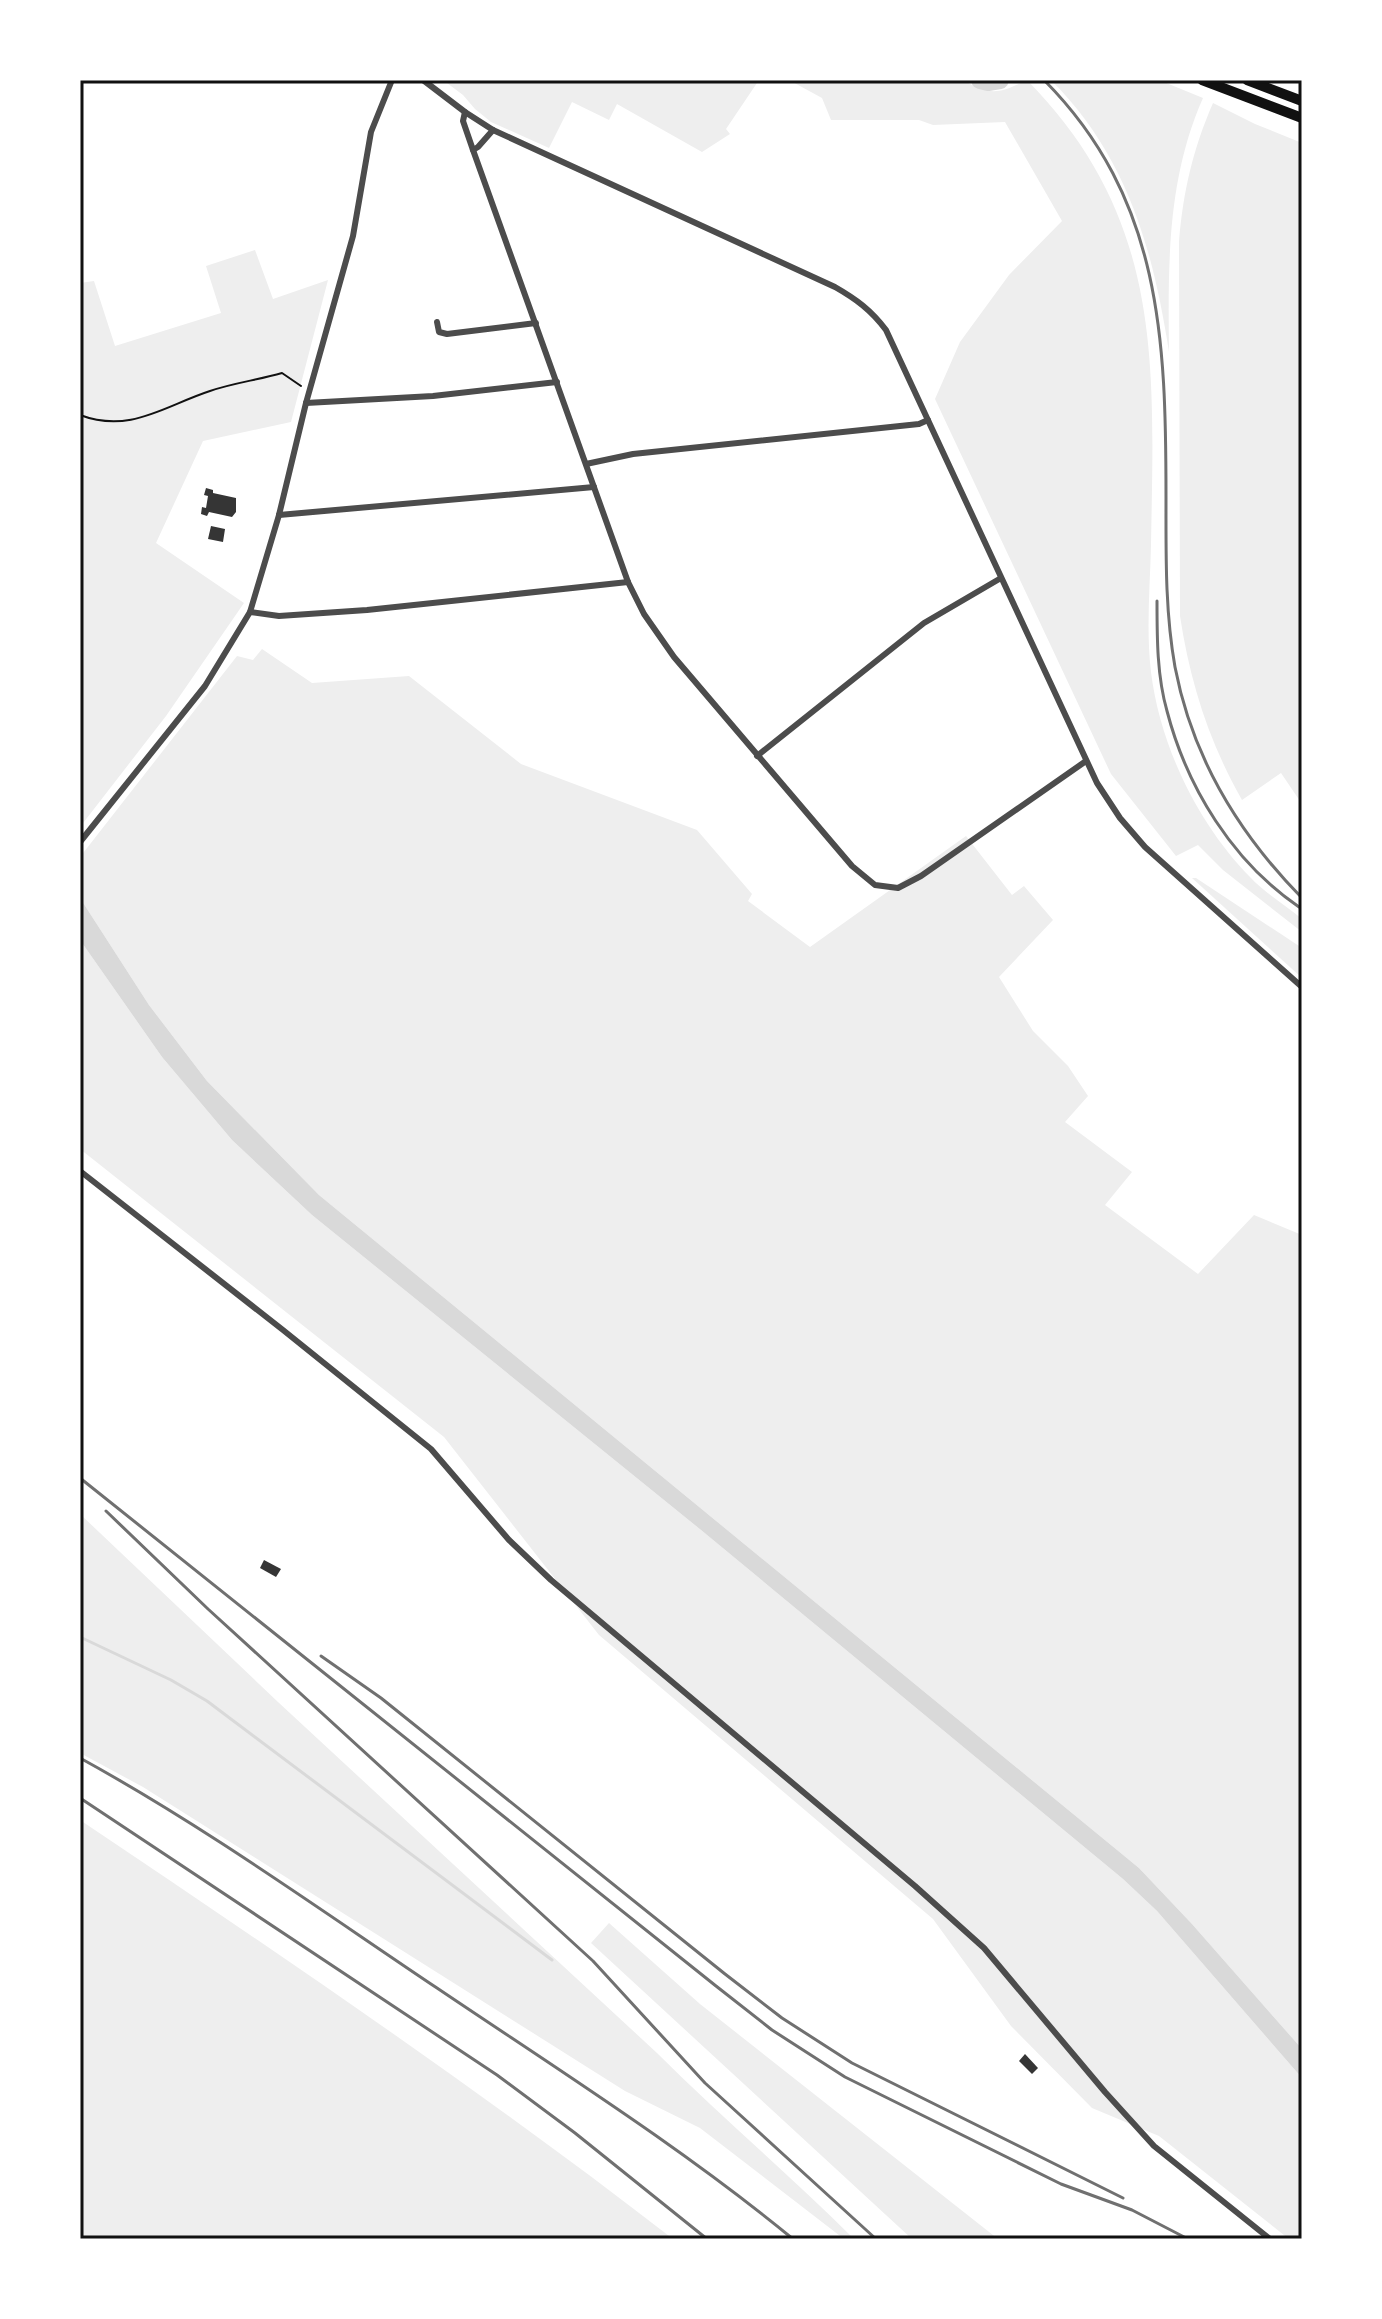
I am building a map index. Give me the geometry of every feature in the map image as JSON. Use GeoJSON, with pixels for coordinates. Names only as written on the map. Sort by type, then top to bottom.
{"type":"FeatureCollection","features":[{"type":"Feature","properties":{"kind":"highway"},"geometry":{"type":"LineString","coordinates":[[1202,80],[1302,118]]}},
{"type":"Feature","properties":{"kind":"highway"},"geometry":{"type":"LineString","coordinates":[[1247,80],[1302,101]]}},
{"type":"Feature","properties":{"kind":"street"},"geometry":{"type":"LineString","coordinates":[[80,842],[205,686],[250,612],[353,236],[371,132],[392,80]]}},
{"type":"Feature","properties":{"kind":"street"},"geometry":{"type":"LineString","coordinates":[[423,80],[493,130],[835,287],[863,303],[886,330],[1086,761],[1120,818],[1145,847],[1302,987]]}},
{"type":"Feature","properties":{"kind":"street"},"geometry":{"type":"LineString","coordinates":[[465,112],[463,121],[473,150],[628,582],[644,614],[657,635],[852,866],[875,885],[898,888],[921,876],[1086,761]]}},
{"type":"Feature","properties":{"kind":"street"},"geometry":{"type":"LineString","coordinates":[[473,150],[493,130]]}},
{"type":"Feature","properties":{"kind":"street"},"geometry":{"type":"LineString","coordinates":[[437,322],[439,332],[447,334],[536,323]]}},
{"type":"Feature","properties":{"kind":"street"},"geometry":{"type":"LineString","coordinates":[[306,403],[464,393],[557,382]]}},
{"type":"Feature","properties":{"kind":"street"},"geometry":{"type":"LineString","coordinates":[[586,464],[633,454],[919,424],[928,420]]}},
{"type":"Feature","properties":{"kind":"street"},"geometry":{"type":"LineString","coordinates":[[279,515],[594,487]]}},
{"type":"Feature","properties":{"kind":"street"},"geometry":{"type":"LineString","coordinates":[[757,756],[924,623],[1001,578]]}},
{"type":"Feature","properties":{"kind":"street"},"geometry":{"type":"LineString","coordinates":[[250,612],[271,616],[367,610],[628,582]]}},
{"type":"Feature","properties":{"kind":"street"},"geometry":{"type":"LineString","coordinates":[[80,1171],[431,1449],[509,1540],[551,1580],[915,1886],[984,1948],[1154,2146],[1270,2239]]}},
{"type":"Feature","properties":{"kind":"path"},"geometry":{"type":"LineString","coordinates":[[80,415],[100,423],[149,417],[211,390],[282,373],[310,388]]}},
{"type":"Feature","properties":{"kind":"shaded area"},"geometry":{"type":"Polygon","coordinates":[[[443,80],[759,80],[726,129],[730,134],[702,152],[617,104],[609,120],[572,102],[549,148],[491,122],[443,80]]]}},
{"type":"Feature","properties":{"kind":"shaded area"},"geometry":{"type":"Polygon","coordinates":[[[789,80],[963,80],[980,89],[995,91],[1027,80],[1072,133],[1105,186],[1127,241],[1142,297],[1149,355],[1152,479],[1149,640],[1151,672],[1163,728],[1184,782],[1214,833],[1256,883],[1302,919],[1302,932],[1223,870],[1198,845],[1176,856],[1111,774],[935,399],[960,342],[1009,275],[1062,221],[1005,122],[933,125],[919,120],[831,120],[822,98],[789,80]]]}},
{"type":"Feature","properties":{"kind":"shaded area"},"geometry":{"type":"Polygon","coordinates":[[[1051,80],[1159,80],[1203,98],[1182,160],[1176,191],[1170,255],[1169,352],[1145,241],[1118,172],[1077,109],[1051,80]]]}},
{"type":"Feature","properties":{"kind":"shaded area"},"geometry":{"type":"Polygon","coordinates":[[[1213,103],[1302,143],[1302,804],[1281,773],[1242,800],[1202,711],[1180,616],[1179,242],[1190,171],[1213,103]]]}},
{"type":"Feature","properties":{"kind":"shaded area"},"geometry":{"type":"Polygon","coordinates":[[[255,250],[273,299],[328,280],[291,422],[203,441],[156,543],[244,603],[166,716],[80,827],[80,283],[94,281],[115,346],[221,313],[206,266],[255,250]]]}},
{"type":"Feature","properties":{"kind":"shaded area"},"geometry":{"type":"Polygon","coordinates":[[[262,649],[312,683],[409,676],[521,764],[697,830],[752,894],[748,901],[810,947],[966,836],[1012,895],[1024,886],[1053,920],[999,977],[1033,1031],[1068,1066],[1088,1096],[1065,1122],[1132,1172],[1105,1205],[1198,1274],[1254,1215],[1302,1235],[1302,2049],[1139,1868],[319,1195],[207,1081],[149,1005],[80,898],[80,857],[237,656],[253,660],[262,649]]]}},
{"type":"Feature","properties":{"kind":"shaded area"},"geometry":{"type":"Polygon","coordinates":[[[1192,878],[1302,948],[1302,978],[1192,878]]]}},
{"type":"Feature","properties":{"kind":"shaded area"},"geometry":{"type":"Polygon","coordinates":[[[80,898],[149,1005],[207,1081],[319,1195],[1139,1868],[1302,2049],[1302,2078],[1157,1911],[1123,1879],[701,1530],[312,1215],[232,1140],[162,1057],[80,940],[80,898]]]}},
{"type":"Feature","properties":{"kind":"shaded area"},"geometry":{"type":"Polygon","coordinates":[[[80,940],[162,1057],[232,1140],[312,1215],[701,1530],[1123,1879],[1157,1911],[1302,2078],[1302,2239],[1289,2239],[1159,2136],[1092,2108],[1011,2026],[933,1919],[599,1635],[444,1437],[80,1149],[80,940]]]}},
{"type":"Feature","properties":{"kind":"shaded area"},"geometry":{"type":"Polygon","coordinates":[[[80,1514],[854,2239],[844,2239],[700,2128],[625,2091],[143,1787],[80,1753],[80,1514]]]}},
{"type":"Feature","properties":{"kind":"shaded area"},"geometry":{"type":"Polygon","coordinates":[[[80,1820],[454,2077],[673,2239],[80,2239],[80,1820]]]}},
{"type":"Feature","properties":{"kind":"shaded area"},"geometry":{"type":"Polygon","coordinates":[[[609,1923],[700,2004],[998,2239],[912,2239],[591,1943],[609,1923]]]}},
{"type":"Feature","properties":{"kind":"building"},"geometry":{"type":"Polygon","coordinates":[[[206,488],[213,490],[213,493],[236,498],[236,512],[232,517],[209,512],[207,516],[201,514],[202,507],[206,508],[206,488]]]}},
{"type":"Feature","properties":{"kind":"building"},"geometry":{"type":"Polygon","coordinates":[[[211,526],[225,529],[223,542],[208,539],[211,526]]]}},
{"type":"Feature","properties":{"kind":"building"},"geometry":{"type":"Polygon","coordinates":[[[264,1560],[281,1569],[276,1577],[260,1568],[264,1560]]]}},
{"type":"Feature","properties":{"kind":"building"},"geometry":{"type":"Polygon","coordinates":[[[1025,2054],[1038,2068],[1032,2074],[1019,2061],[1025,2054]]]}},
{"type":"Feature","properties":{"kind":"waterway"},"geometry":{"type":"LineString","coordinates":[[980,80],[1000,80]]}},
{"type":"Feature","properties":{"kind":"waterway"},"geometry":{"type":"LineString","coordinates":[[80,1637],[171,1680],[207,1701],[552,1960]]}},
{"type":"Feature","properties":{"kind":"railway"},"geometry":{"type":"LineString","coordinates":[[1044,80],[1083,126],[1113,173],[1134,223],[1149,274],[1159,328],[1164,383],[1169,625],[1175,667],[1193,732],[1221,792],[1239,820],[1302,898]]}},
{"type":"Feature","properties":{"kind":"railway"},"geometry":{"type":"LineString","coordinates":[[1157,601],[1161,684],[1187,768],[1200,795],[1234,846],[1275,889],[1299,907]]}},
{"type":"Feature","properties":{"kind":"railway"},"geometry":{"type":"LineString","coordinates":[[80,1478],[772,2030],[845,2077],[1061,2184],[1132,2210],[1188,2239]]}},
{"type":"Feature","properties":{"kind":"railway"},"geometry":{"type":"LineString","coordinates":[[106,1511],[208,1609],[593,1961],[705,2083],[876,2239]]}},
{"type":"Feature","properties":{"kind":"railway"},"geometry":{"type":"LineString","coordinates":[[321,1656],[381,1698],[782,2018],[852,2063],[1123,2198]]}},
{"type":"Feature","properties":{"kind":"railway"},"geometry":{"type":"LineString","coordinates":[[80,1758],[305,1898],[663,2141],[793,2239]]}},
{"type":"Feature","properties":{"kind":"railway"},"geometry":{"type":"LineString","coordinates":[[80,1798],[497,2075],[707,2239]]}}]}
